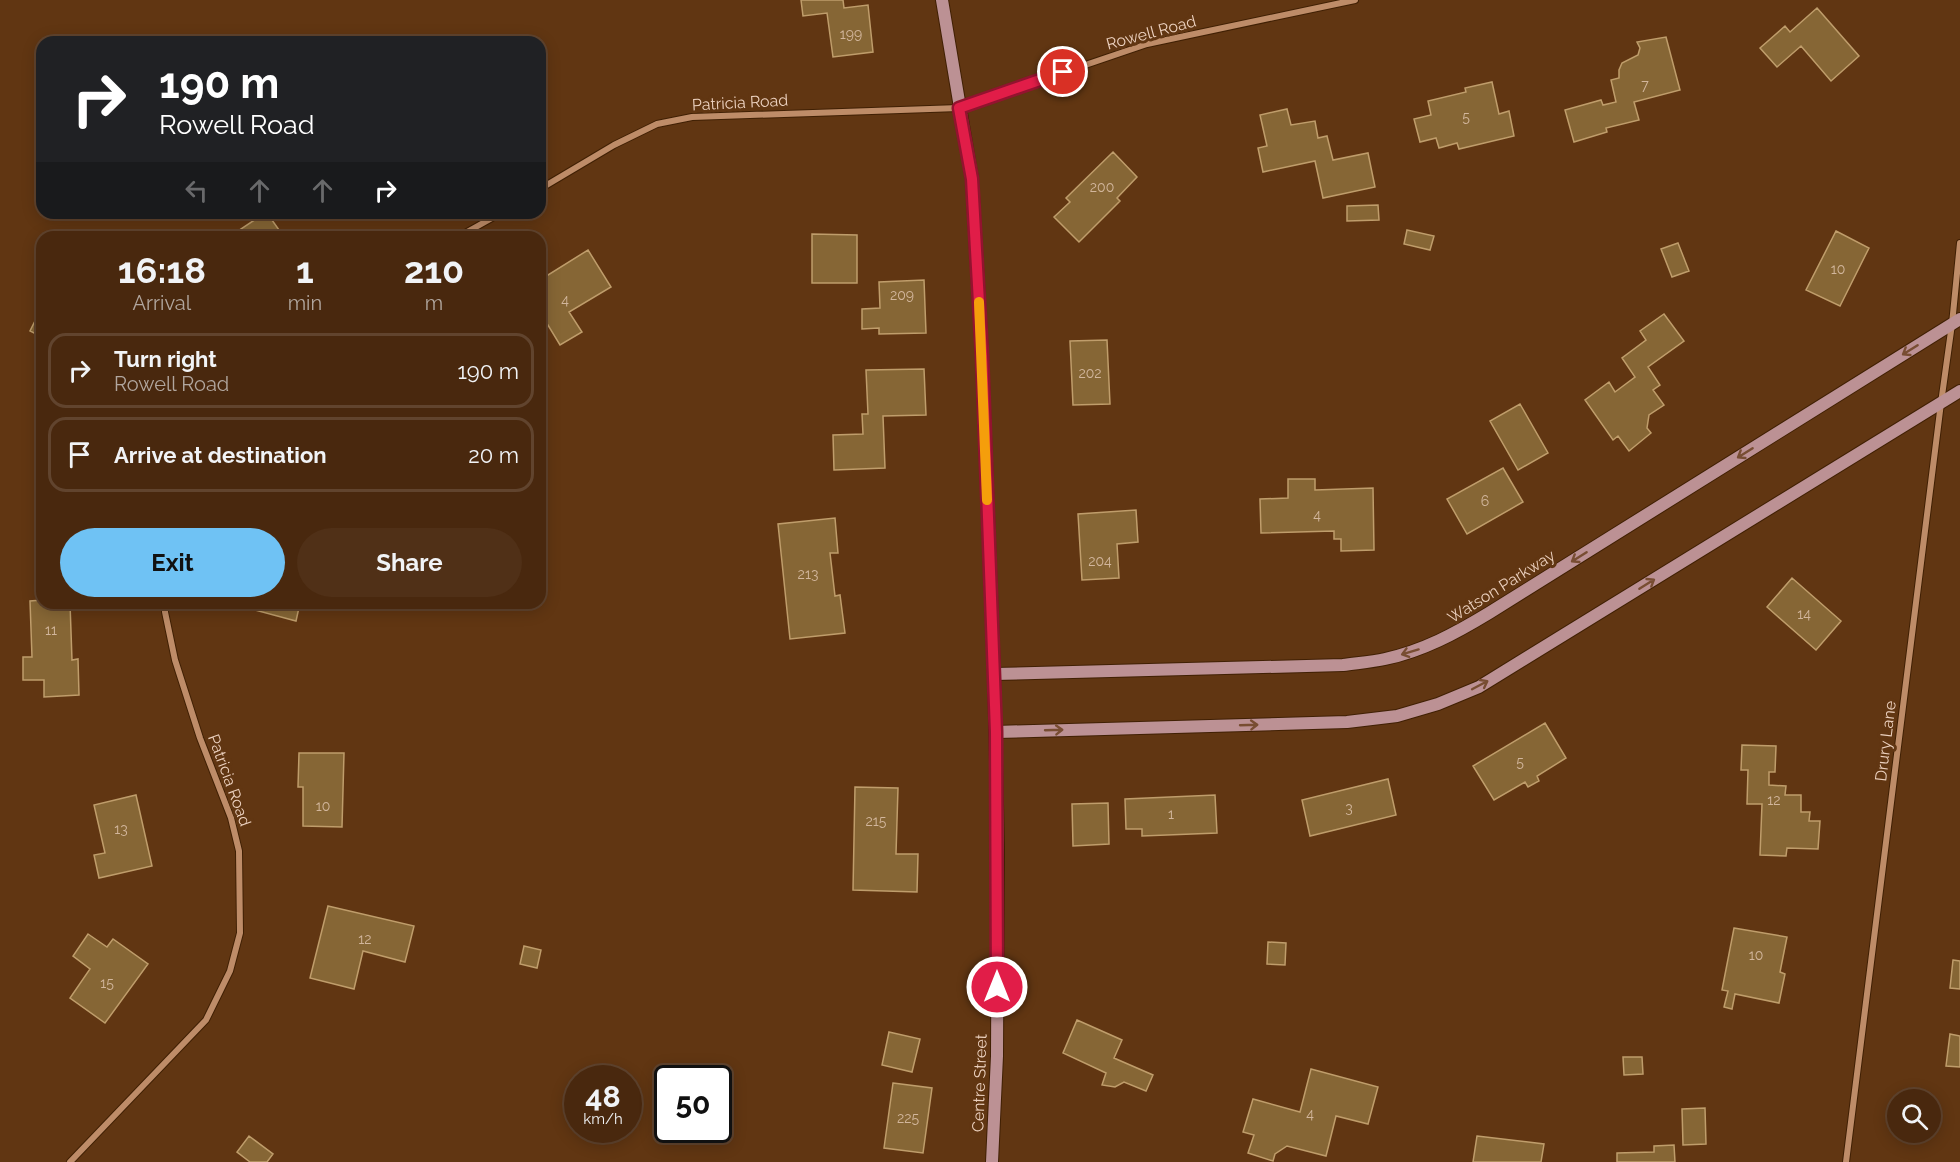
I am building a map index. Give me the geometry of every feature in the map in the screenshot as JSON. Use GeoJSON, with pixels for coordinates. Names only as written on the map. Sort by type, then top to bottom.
{"type":"FeatureCollection","features":[{"type":"Feature","properties":{"kind":"main road","name":"Centre Street"},"geometry":{"type":"LineString","coordinates":[[942,0],[972,179],[982,356],[996,732],[997,1056],[992,1162]]}},
{"type":"Feature","properties":{"kind":"main road","name":"Watson Parkway"},"geometry":{"type":"LineString","coordinates":[[994,674],[1343,665],[1385,660],[1418,650],[1453,635],[1956,322]]}},
{"type":"Feature","properties":{"kind":"main road"},"geometry":{"type":"LineString","coordinates":[[996,732],[1347,722],[1397,716],[1438,704],[1479,687],[1960,391]]}},
{"type":"Feature","properties":{"kind":"street","name":"Rowell Road"},"geometry":{"type":"LineString","coordinates":[[959,108],[1147,44],[1355,0]]}},
{"type":"Feature","properties":{"kind":"street","name":"Patricia Road"},"geometry":{"type":"LineString","coordinates":[[546,185],[614,145],[657,124],[692,117],[959,108]]}},
{"type":"Feature","properties":{"kind":"street"},"geometry":{"type":"LineString","coordinates":[[469,231],[490,219]]}},
{"type":"Feature","properties":{"kind":"street"},"geometry":{"type":"LineString","coordinates":[[1956,322],[1960,243]]}},
{"type":"Feature","properties":{"kind":"street","name":"Drury Lane"},"geometry":{"type":"LineString","coordinates":[[1846,1162],[1941,403],[1956,322]]}},
{"type":"Feature","properties":{"kind":"street","name":"Patricia Road"},"geometry":{"type":"LineString","coordinates":[[70,1162],[206,1020],[230,970],[240,933],[240,851],[231,818],[200,738],[175,660],[165,609]]}},
{"type":"Feature","properties":{"kind":"building"},"geometry":{"type":"Polygon","coordinates":[[[801,0],[843,0],[844,8],[868,5],[873,52],[833,57],[827,13],[803,16],[801,0]]]}},
{"type":"Feature","properties":{"kind":"building"},"geometry":{"type":"Polygon","coordinates":[[[1817,8],[1859,56],[1831,81],[1801,46],[1777,67],[1760,48],[1785,26],[1790,32],[1817,8]]]}},
{"type":"Feature","properties":{"kind":"building"},"geometry":{"type":"Polygon","coordinates":[[[1666,37],[1680,90],[1634,102],[1639,120],[1606,128],[1607,132],[1574,142],[1565,110],[1601,100],[1603,105],[1616,102],[1611,80],[1619,78],[1622,63],[1638,55],[1640,48],[1637,42],[1666,37]]]}},
{"type":"Feature","properties":{"kind":"building"},"geometry":{"type":"Polygon","coordinates":[[[1492,82],[1499,114],[1509,111],[1514,136],[1459,149],[1457,143],[1439,148],[1436,138],[1420,142],[1414,119],[1431,115],[1428,101],[1466,92],[1465,88],[1492,82]]]}},
{"type":"Feature","properties":{"kind":"building"},"geometry":{"type":"Polygon","coordinates":[[[1287,109],[1291,125],[1315,121],[1318,138],[1327,136],[1333,160],[1368,153],[1375,187],[1323,198],[1315,161],[1263,172],[1258,148],[1267,146],[1260,115],[1287,109]]]}},
{"type":"Feature","properties":{"kind":"building"},"geometry":{"type":"Polygon","coordinates":[[[1113,152],[1137,177],[1117,198],[1120,201],[1079,242],[1054,217],[1070,202],[1066,198],[1113,152]]]}},
{"type":"Feature","properties":{"kind":"building"},"geometry":{"type":"Polygon","coordinates":[[[1378,205],[1379,220],[1347,221],[1347,206],[1378,205]]]}},
{"type":"Feature","properties":{"kind":"building"},"geometry":{"type":"Polygon","coordinates":[[[256,219],[271,219],[280,231],[238,231],[256,219]]]}},
{"type":"Feature","properties":{"kind":"building"},"geometry":{"type":"Polygon","coordinates":[[[1407,230],[1434,236],[1430,250],[1404,244],[1407,230]]]}},
{"type":"Feature","properties":{"kind":"building"},"geometry":{"type":"Polygon","coordinates":[[[1836,231],[1869,248],[1840,306],[1806,290],[1836,231]]]}},
{"type":"Feature","properties":{"kind":"building"},"geometry":{"type":"Polygon","coordinates":[[[812,234],[857,235],[857,283],[812,283],[812,234]]]}},
{"type":"Feature","properties":{"kind":"building"},"geometry":{"type":"Polygon","coordinates":[[[1678,243],[1689,271],[1672,277],[1661,249],[1678,243]]]}},
{"type":"Feature","properties":{"kind":"building"},"geometry":{"type":"Polygon","coordinates":[[[588,250],[611,287],[569,312],[582,332],[560,345],[546,322],[546,276],[588,250]]]}},
{"type":"Feature","properties":{"kind":"building"},"geometry":{"type":"Polygon","coordinates":[[[924,280],[926,333],[879,334],[879,328],[862,329],[862,309],[880,308],[879,282],[924,280]]]}},
{"type":"Feature","properties":{"kind":"building"},"geometry":{"type":"Polygon","coordinates":[[[1664,314],[1684,341],[1648,367],[1660,385],[1653,390],[1664,405],[1649,415],[1647,428],[1651,433],[1629,451],[1618,436],[1613,440],[1585,400],[1609,382],[1615,392],[1635,377],[1622,358],[1646,340],[1640,331],[1664,314]]]}},
{"type":"Feature","properties":{"kind":"building"},"geometry":{"type":"Polygon","coordinates":[[[36,319],[36,334],[30,331],[36,319]]]}},
{"type":"Feature","properties":{"kind":"building"},"geometry":{"type":"Polygon","coordinates":[[[1107,340],[1110,404],[1073,405],[1070,341],[1107,340]]]}},
{"type":"Feature","properties":{"kind":"building"},"geometry":{"type":"Polygon","coordinates":[[[924,369],[926,415],[883,416],[885,468],[834,470],[833,435],[863,434],[862,414],[868,414],[866,370],[924,369]]]}},
{"type":"Feature","properties":{"kind":"building"},"geometry":{"type":"Polygon","coordinates":[[[1520,404],[1548,453],[1518,470],[1490,421],[1520,404]]]}},
{"type":"Feature","properties":{"kind":"building"},"geometry":{"type":"Polygon","coordinates":[[[1503,468],[1523,502],[1467,534],[1447,499],[1503,468]]]}},
{"type":"Feature","properties":{"kind":"building"},"geometry":{"type":"Polygon","coordinates":[[[1288,479],[1315,479],[1315,490],[1373,488],[1374,550],[1341,551],[1341,539],[1334,539],[1334,531],[1261,533],[1260,499],[1288,498],[1288,479]]]}},
{"type":"Feature","properties":{"kind":"building"},"geometry":{"type":"Polygon","coordinates":[[[1136,510],[1138,542],[1117,544],[1119,578],[1082,580],[1078,514],[1136,510]]]}},
{"type":"Feature","properties":{"kind":"building"},"geometry":{"type":"Polygon","coordinates":[[[835,518],[838,553],[830,553],[835,596],[840,595],[845,633],[790,639],[778,524],[835,518]]]}},
{"type":"Feature","properties":{"kind":"building"},"geometry":{"type":"Polygon","coordinates":[[[1792,578],[1841,621],[1816,650],[1767,607],[1792,578]]]}},
{"type":"Feature","properties":{"kind":"building"},"geometry":{"type":"Polygon","coordinates":[[[36,600],[36,609],[70,609],[72,660],[78,659],[79,695],[44,697],[44,680],[23,680],[23,657],[32,657],[30,601],[36,600]]]}},
{"type":"Feature","properties":{"kind":"building"},"geometry":{"type":"Polygon","coordinates":[[[251,609],[299,609],[296,621],[251,609]]]}},
{"type":"Feature","properties":{"kind":"building"},"geometry":{"type":"Polygon","coordinates":[[[1545,723],[1566,758],[1537,776],[1539,781],[1528,787],[1525,782],[1494,800],[1473,766],[1545,723]]]}},
{"type":"Feature","properties":{"kind":"building"},"geometry":{"type":"Polygon","coordinates":[[[1742,745],[1776,746],[1775,772],[1769,772],[1769,785],[1786,786],[1785,795],[1801,795],[1801,812],[1810,812],[1809,821],[1820,821],[1818,849],[1787,848],[1786,856],[1760,855],[1762,804],[1747,804],[1748,770],[1741,770],[1742,745]]]}},
{"type":"Feature","properties":{"kind":"building"},"geometry":{"type":"Polygon","coordinates":[[[299,753],[344,753],[342,827],[303,826],[303,787],[298,787],[299,753]]]}},
{"type":"Feature","properties":{"kind":"building"},"geometry":{"type":"Polygon","coordinates":[[[1388,779],[1396,815],[1310,836],[1302,800],[1388,779]]]}},
{"type":"Feature","properties":{"kind":"building"},"geometry":{"type":"Polygon","coordinates":[[[855,787],[898,788],[896,854],[918,854],[917,892],[853,890],[855,787]]]}},
{"type":"Feature","properties":{"kind":"building"},"geometry":{"type":"Polygon","coordinates":[[[136,795],[152,866],[99,878],[94,855],[105,853],[94,805],[136,795]]]}},
{"type":"Feature","properties":{"kind":"building"},"geometry":{"type":"Polygon","coordinates":[[[1215,795],[1217,833],[1142,836],[1142,829],[1126,829],[1125,799],[1215,795]]]}},
{"type":"Feature","properties":{"kind":"building"},"geometry":{"type":"Polygon","coordinates":[[[1108,803],[1109,844],[1073,846],[1072,804],[1108,803]]]}},
{"type":"Feature","properties":{"kind":"building"},"geometry":{"type":"Polygon","coordinates":[[[328,906],[414,926],[405,962],[363,951],[354,989],[310,978],[328,906]]]}},
{"type":"Feature","properties":{"kind":"building"},"geometry":{"type":"Polygon","coordinates":[[[1734,928],[1787,937],[1780,972],[1785,974],[1779,1003],[1735,994],[1732,1009],[1724,1007],[1728,991],[1722,990],[1734,928]]]}},
{"type":"Feature","properties":{"kind":"building"},"geometry":{"type":"Polygon","coordinates":[[[88,934],[107,947],[113,939],[148,964],[105,1023],[70,998],[90,969],[73,956],[88,934]]]}},
{"type":"Feature","properties":{"kind":"building"},"geometry":{"type":"Polygon","coordinates":[[[1268,942],[1286,943],[1285,965],[1267,964],[1268,942]]]}},
{"type":"Feature","properties":{"kind":"building"},"geometry":{"type":"Polygon","coordinates":[[[524,946],[541,950],[537,968],[520,964],[524,946]]]}},
{"type":"Feature","properties":{"kind":"building"},"geometry":{"type":"Polygon","coordinates":[[[1953,960],[1960,961],[1960,989],[1950,988],[1953,960]]]}},
{"type":"Feature","properties":{"kind":"building"},"geometry":{"type":"Polygon","coordinates":[[[1077,1020],[1122,1040],[1114,1058],[1153,1075],[1146,1091],[1124,1082],[1115,1087],[1102,1085],[1106,1073],[1063,1053],[1077,1020]]]}},
{"type":"Feature","properties":{"kind":"building"},"geometry":{"type":"Polygon","coordinates":[[[889,1032],[920,1039],[912,1072],[882,1065],[889,1032]]]}},
{"type":"Feature","properties":{"kind":"building"},"geometry":{"type":"Polygon","coordinates":[[[1950,1034],[1960,1036],[1960,1067],[1946,1066],[1950,1034]]]}},
{"type":"Feature","properties":{"kind":"building"},"geometry":{"type":"Polygon","coordinates":[[[1623,1057],[1642,1057],[1643,1074],[1624,1075],[1623,1057]]]}},
{"type":"Feature","properties":{"kind":"building"},"geometry":{"type":"Polygon","coordinates":[[[1311,1069],[1378,1087],[1368,1124],[1336,1116],[1326,1156],[1287,1146],[1275,1154],[1273,1161],[1248,1153],[1254,1135],[1243,1132],[1253,1099],[1300,1112],[1311,1069]]]}},
{"type":"Feature","properties":{"kind":"building"},"geometry":{"type":"Polygon","coordinates":[[[893,1083],[932,1088],[923,1153],[884,1148],[893,1083]]]}},
{"type":"Feature","properties":{"kind":"building"},"geometry":{"type":"Polygon","coordinates":[[[1705,1108],[1706,1144],[1683,1145],[1682,1109],[1705,1108]]]}},
{"type":"Feature","properties":{"kind":"building"},"geometry":{"type":"Polygon","coordinates":[[[249,1136],[273,1154],[267,1162],[250,1162],[237,1152],[249,1136]]]}},
{"type":"Feature","properties":{"kind":"building"},"geometry":{"type":"Polygon","coordinates":[[[1477,1136],[1544,1144],[1541,1162],[1473,1162],[1477,1136]]]}},
{"type":"Feature","properties":{"kind":"building"},"geometry":{"type":"Polygon","coordinates":[[[1674,1145],[1675,1162],[1617,1162],[1617,1153],[1654,1152],[1654,1146],[1674,1145]]]}},
{"type":"Feature","properties":{"kind":"slow traffic"},"geometry":{"type":"LineString","coordinates":[[979,302],[987,500]]}},
{"type":"Feature","properties":{"kind":"route"},"geometry":{"type":"LineString","coordinates":[[997,987],[996,732],[982,356],[972,179],[959,108],[1063,72]]}}]}
